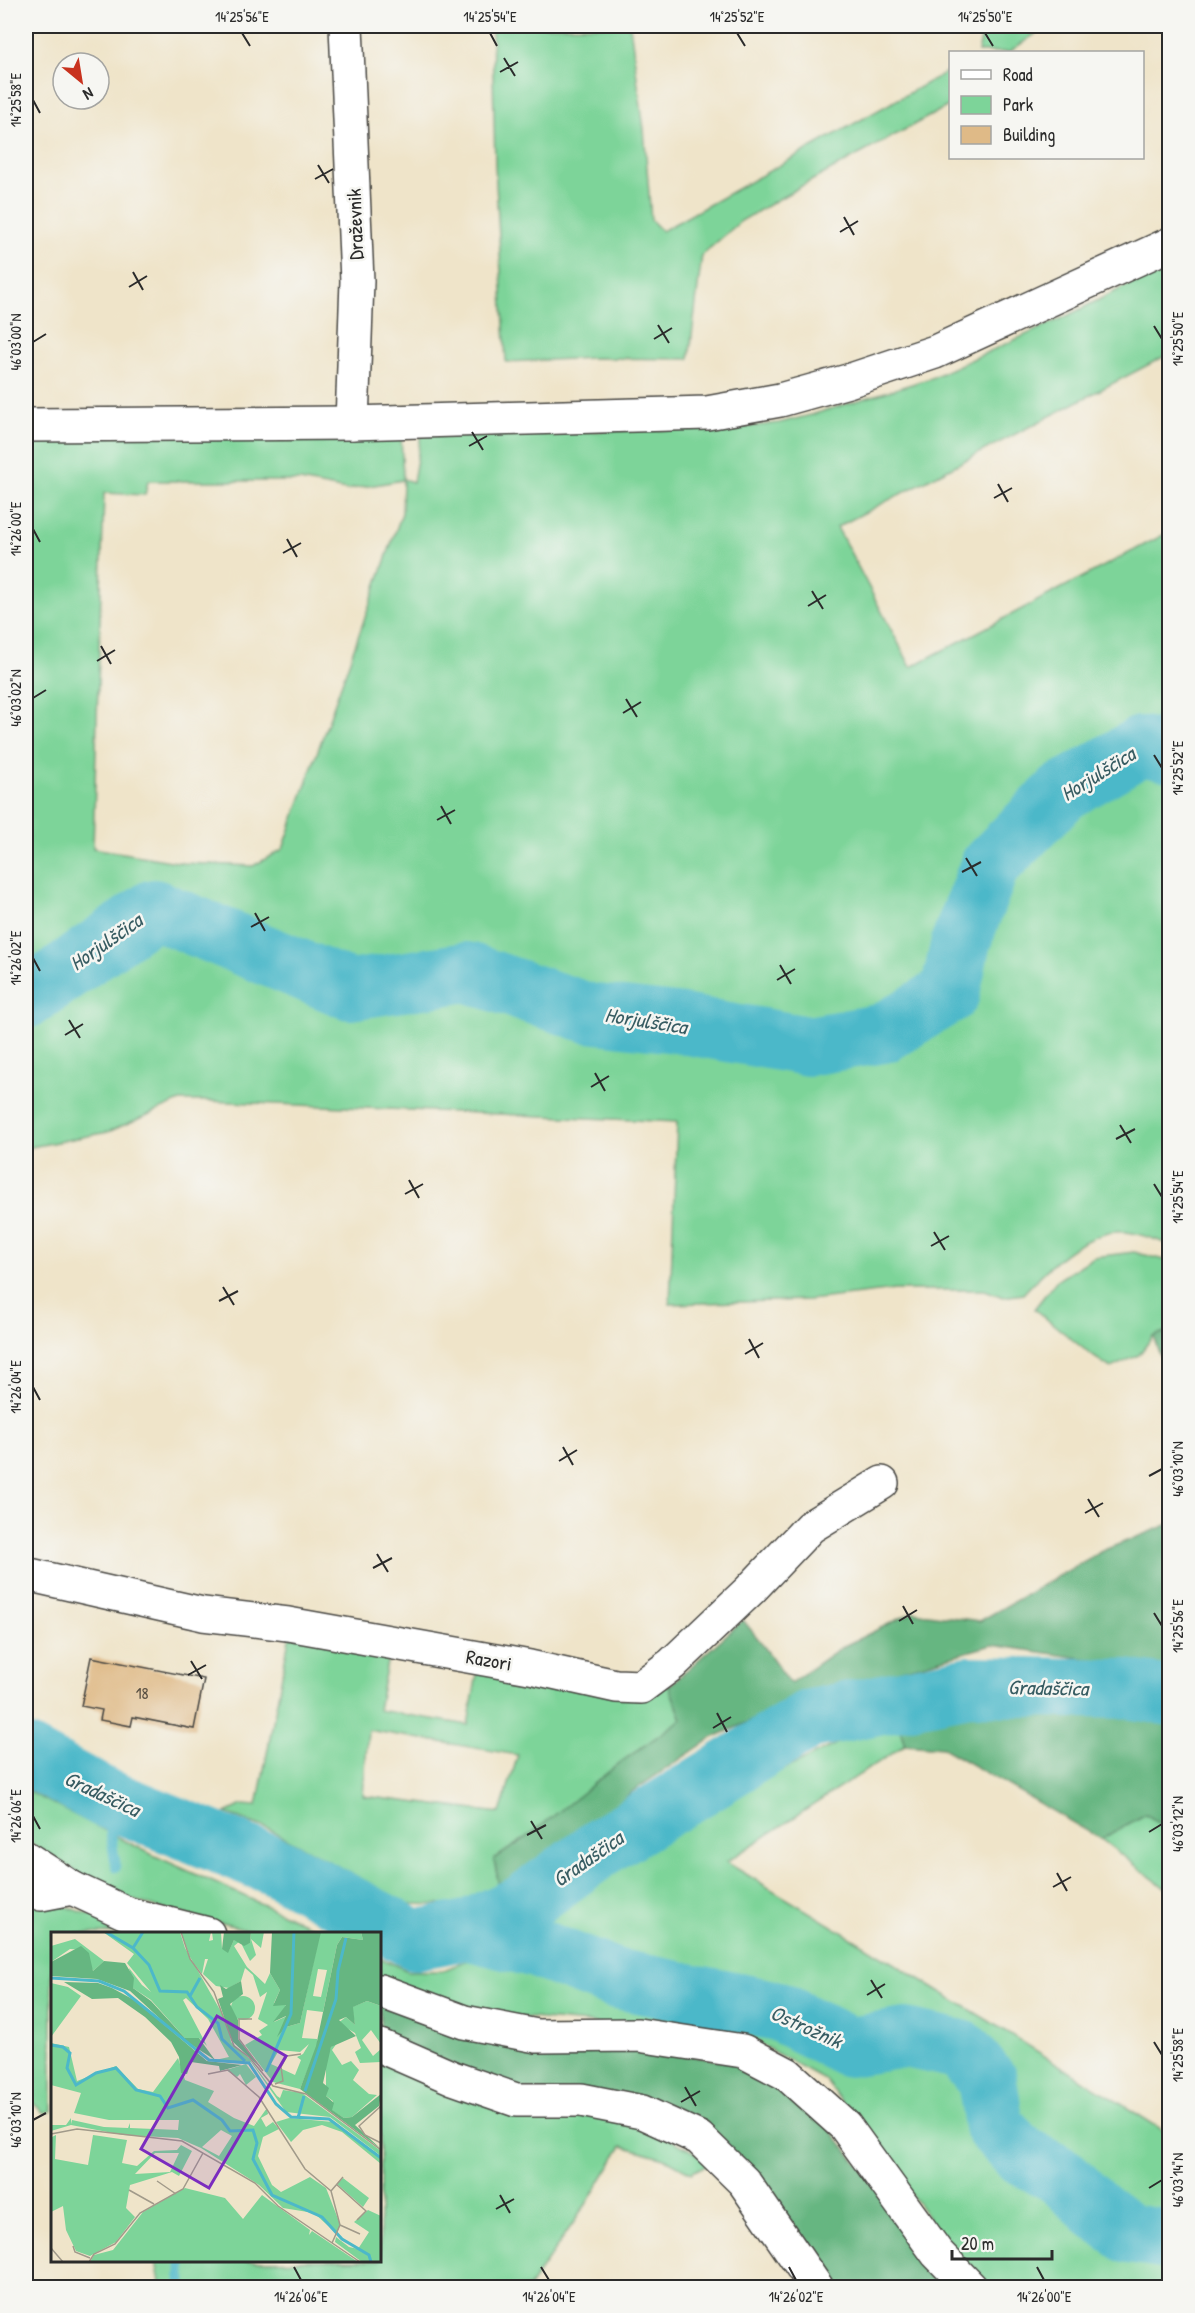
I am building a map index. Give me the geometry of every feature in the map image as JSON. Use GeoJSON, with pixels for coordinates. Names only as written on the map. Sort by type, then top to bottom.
{"type":"FeatureCollection","features":[{"type":"Feature","properties":{"kind":"street","name":"Draževnik"},"geometry":{"type":"LineString","coordinates":[[346,26],[357,280],[352,423]]}},
{"type":"Feature","properties":{"kind":"street"},"geometry":{"type":"LineString","coordinates":[[26,425],[352,423],[706,413],[780,400],[848,381],[935,352],[1170,244]]}},
{"type":"Feature","properties":{"kind":"street","name":"Razori"},"geometry":{"type":"LineString","coordinates":[[26,1574],[203,1614],[288,1624],[530,1667],[616,1686],[640,1687],[672,1664],[750,1590],[810,1527],[882,1483]]}},
{"type":"Feature","properties":{"kind":"street"},"geometry":{"type":"LineString","coordinates":[[26,1858],[72,1888],[128,1914],[189,1931]]}},
{"type":"Feature","properties":{"kind":"street"},"geometry":{"type":"LineString","coordinates":[[26,1887],[41,1894],[72,1888]]}},
{"type":"Feature","properties":{"kind":"street"},"geometry":{"type":"LineString","coordinates":[[381,1991],[464,2022],[537,2036],[638,2035],[743,2050],[787,2074],[845,2126],[937,2253],[971,2288]]}},
{"type":"Feature","properties":{"kind":"street"},"geometry":{"type":"LineString","coordinates":[[381,2046],[453,2078],[516,2100],[581,2100],[642,2112],[699,2138],[744,2182],[817,2288]]}},
{"type":"Feature","properties":{"kind":"green space"},"geometry":{"type":"Polygon","coordinates":[[[492,26],[630,26],[644,129],[651,220],[662,231],[949,71],[949,106],[741,221],[702,255],[689,359],[593,358],[506,362],[495,165],[492,26]]]}},
{"type":"Feature","properties":{"kind":"green space"},"geometry":{"type":"Polygon","coordinates":[[[984,26],[1041,26],[1041,30],[1010,51],[978,51],[984,26]]]}},
{"type":"Feature","properties":{"kind":"green space"},"geometry":{"type":"Polygon","coordinates":[[[1169,264],[1169,354],[837,527],[911,667],[1169,532],[1169,1244],[1129,1232],[1101,1235],[1063,1255],[1023,1294],[1003,1297],[985,1290],[895,1290],[809,1300],[670,1304],[677,1122],[180,1101],[108,1132],[26,1148],[26,433],[401,434],[403,479],[413,482],[421,435],[738,428],[779,423],[931,378],[1067,316],[1169,264]],[[403,480],[346,490],[300,481],[148,481],[145,495],[104,493],[93,848],[183,863],[253,866],[283,849],[402,513],[403,480]]]}},
{"type":"Feature","properties":{"kind":"green space"},"geometry":{"type":"Polygon","coordinates":[[[1134,1252],[1169,1261],[1169,1331],[1153,1336],[1139,1355],[1111,1368],[1034,1309],[1056,1281],[1094,1257],[1134,1252]]]}},
{"type":"Feature","properties":{"kind":"green space"},"geometry":{"type":"Polygon","coordinates":[[[1170,1331],[1169,1380],[1153,1336],[1170,1331]]]}},
{"type":"Feature","properties":{"kind":"green space"},"geometry":{"type":"Polygon","coordinates":[[[1169,1524],[1169,1671],[992,1645],[827,1691],[712,1738],[633,1791],[571,1843],[499,1885],[494,1859],[526,1838],[621,1762],[682,1719],[669,1686],[743,1620],[790,1683],[842,1647],[913,1612],[980,1621],[1102,1551],[1169,1524]]]}},
{"type":"Feature","properties":{"kind":"green space"},"geometry":{"type":"Polygon","coordinates":[[[290,1633],[390,1647],[378,1710],[468,1725],[478,1668],[669,1686],[682,1719],[621,1762],[526,1838],[494,1859],[499,1885],[477,1897],[451,1905],[408,1904],[271,1830],[226,1813],[242,1805],[257,1806],[290,1633]],[[368,1730],[363,1796],[500,1813],[518,1755],[368,1730]]]}},
{"type":"Feature","properties":{"kind":"green space"},"geometry":{"type":"Polygon","coordinates":[[[967,1708],[1169,1718],[1169,1831],[1146,1814],[1101,1839],[943,1748],[905,1745],[898,1723],[967,1708]]]}},
{"type":"Feature","properties":{"kind":"green space"},"geometry":{"type":"Polygon","coordinates":[[[898,1723],[905,1745],[726,1862],[989,2021],[1169,2134],[1169,2287],[990,2287],[946,2244],[894,2169],[824,2079],[747,2037],[464,2012],[381,1981],[381,1958],[408,1971],[442,1971],[496,1948],[693,1814],[856,1734],[898,1723]]]}},
{"type":"Feature","properties":{"kind":"green space"},"geometry":{"type":"Polygon","coordinates":[[[26,1790],[153,1855],[324,1932],[259,1932],[158,1908],[108,1892],[29,1842],[26,1837],[26,1790]]]}},
{"type":"Feature","properties":{"kind":"green space"},"geometry":{"type":"Polygon","coordinates":[[[1146,1814],[1169,1831],[1169,1891],[1101,1839],[1146,1814]]]}},
{"type":"Feature","properties":{"kind":"green space"},"geometry":{"type":"Polygon","coordinates":[[[26,1894],[143,1932],[51,1932],[51,2111],[44,2113],[26,2097],[26,1894]]]}},
{"type":"Feature","properties":{"kind":"green space"},"geometry":{"type":"Polygon","coordinates":[[[381,1997],[637,2047],[740,2064],[805,2099],[959,2287],[828,2287],[694,2118],[515,2088],[381,2037],[381,1997]]]}},
{"type":"Feature","properties":{"kind":"green space"},"geometry":{"type":"Polygon","coordinates":[[[381,2056],[630,2117],[712,2162],[691,2173],[664,2158],[622,2146],[585,2206],[529,2287],[157,2287],[160,2282],[156,2262],[381,2262],[381,2056]]]}},
{"type":"Feature","properties":{"kind":"building"},"geometry":{"type":"Polygon","coordinates":[[[91,1657],[204,1679],[194,1729],[133,1717],[131,1726],[100,1720],[102,1710],[81,1706],[91,1657]]]}},
{"type":"Feature","properties":{"kind":"waterway","name":"Horjulščica"},"geometry":{"type":"LineString","coordinates":[[26,999],[154,909],[350,990],[467,972],[588,1013],[676,1023],[808,1046],[884,1033],[950,993],[961,941],[990,865],[1063,792],[1141,746],[1170,752]]}},
{"type":"Feature","properties":{"kind":"waterway","name":"Gradaščica"},"geometry":{"type":"LineString","coordinates":[[26,1755],[105,1798],[277,1867],[415,1940],[467,1930],[522,1905],[606,1844],[810,1719],[969,1686],[1127,1689],[1170,1696]]}},
{"type":"Feature","properties":{"kind":"waterway"},"geometry":{"type":"LineString","coordinates":[[105,1798],[116,1867]]}},
{"type":"Feature","properties":{"kind":"waterway","name":"Ostrožnik"},"geometry":{"type":"LineString","coordinates":[[467,1930],[536,1948],[613,1978],[778,2011],[849,2047],[905,2038],[962,2050],[987,2080],[994,2126],[1020,2154],[1062,2177],[1097,2210],[1129,2234],[1170,2240]]}},
{"type":"Feature","properties":{"kind":"waterway"},"geometry":{"type":"LineString","coordinates":[[181,2288],[182,2262]]}}]}
